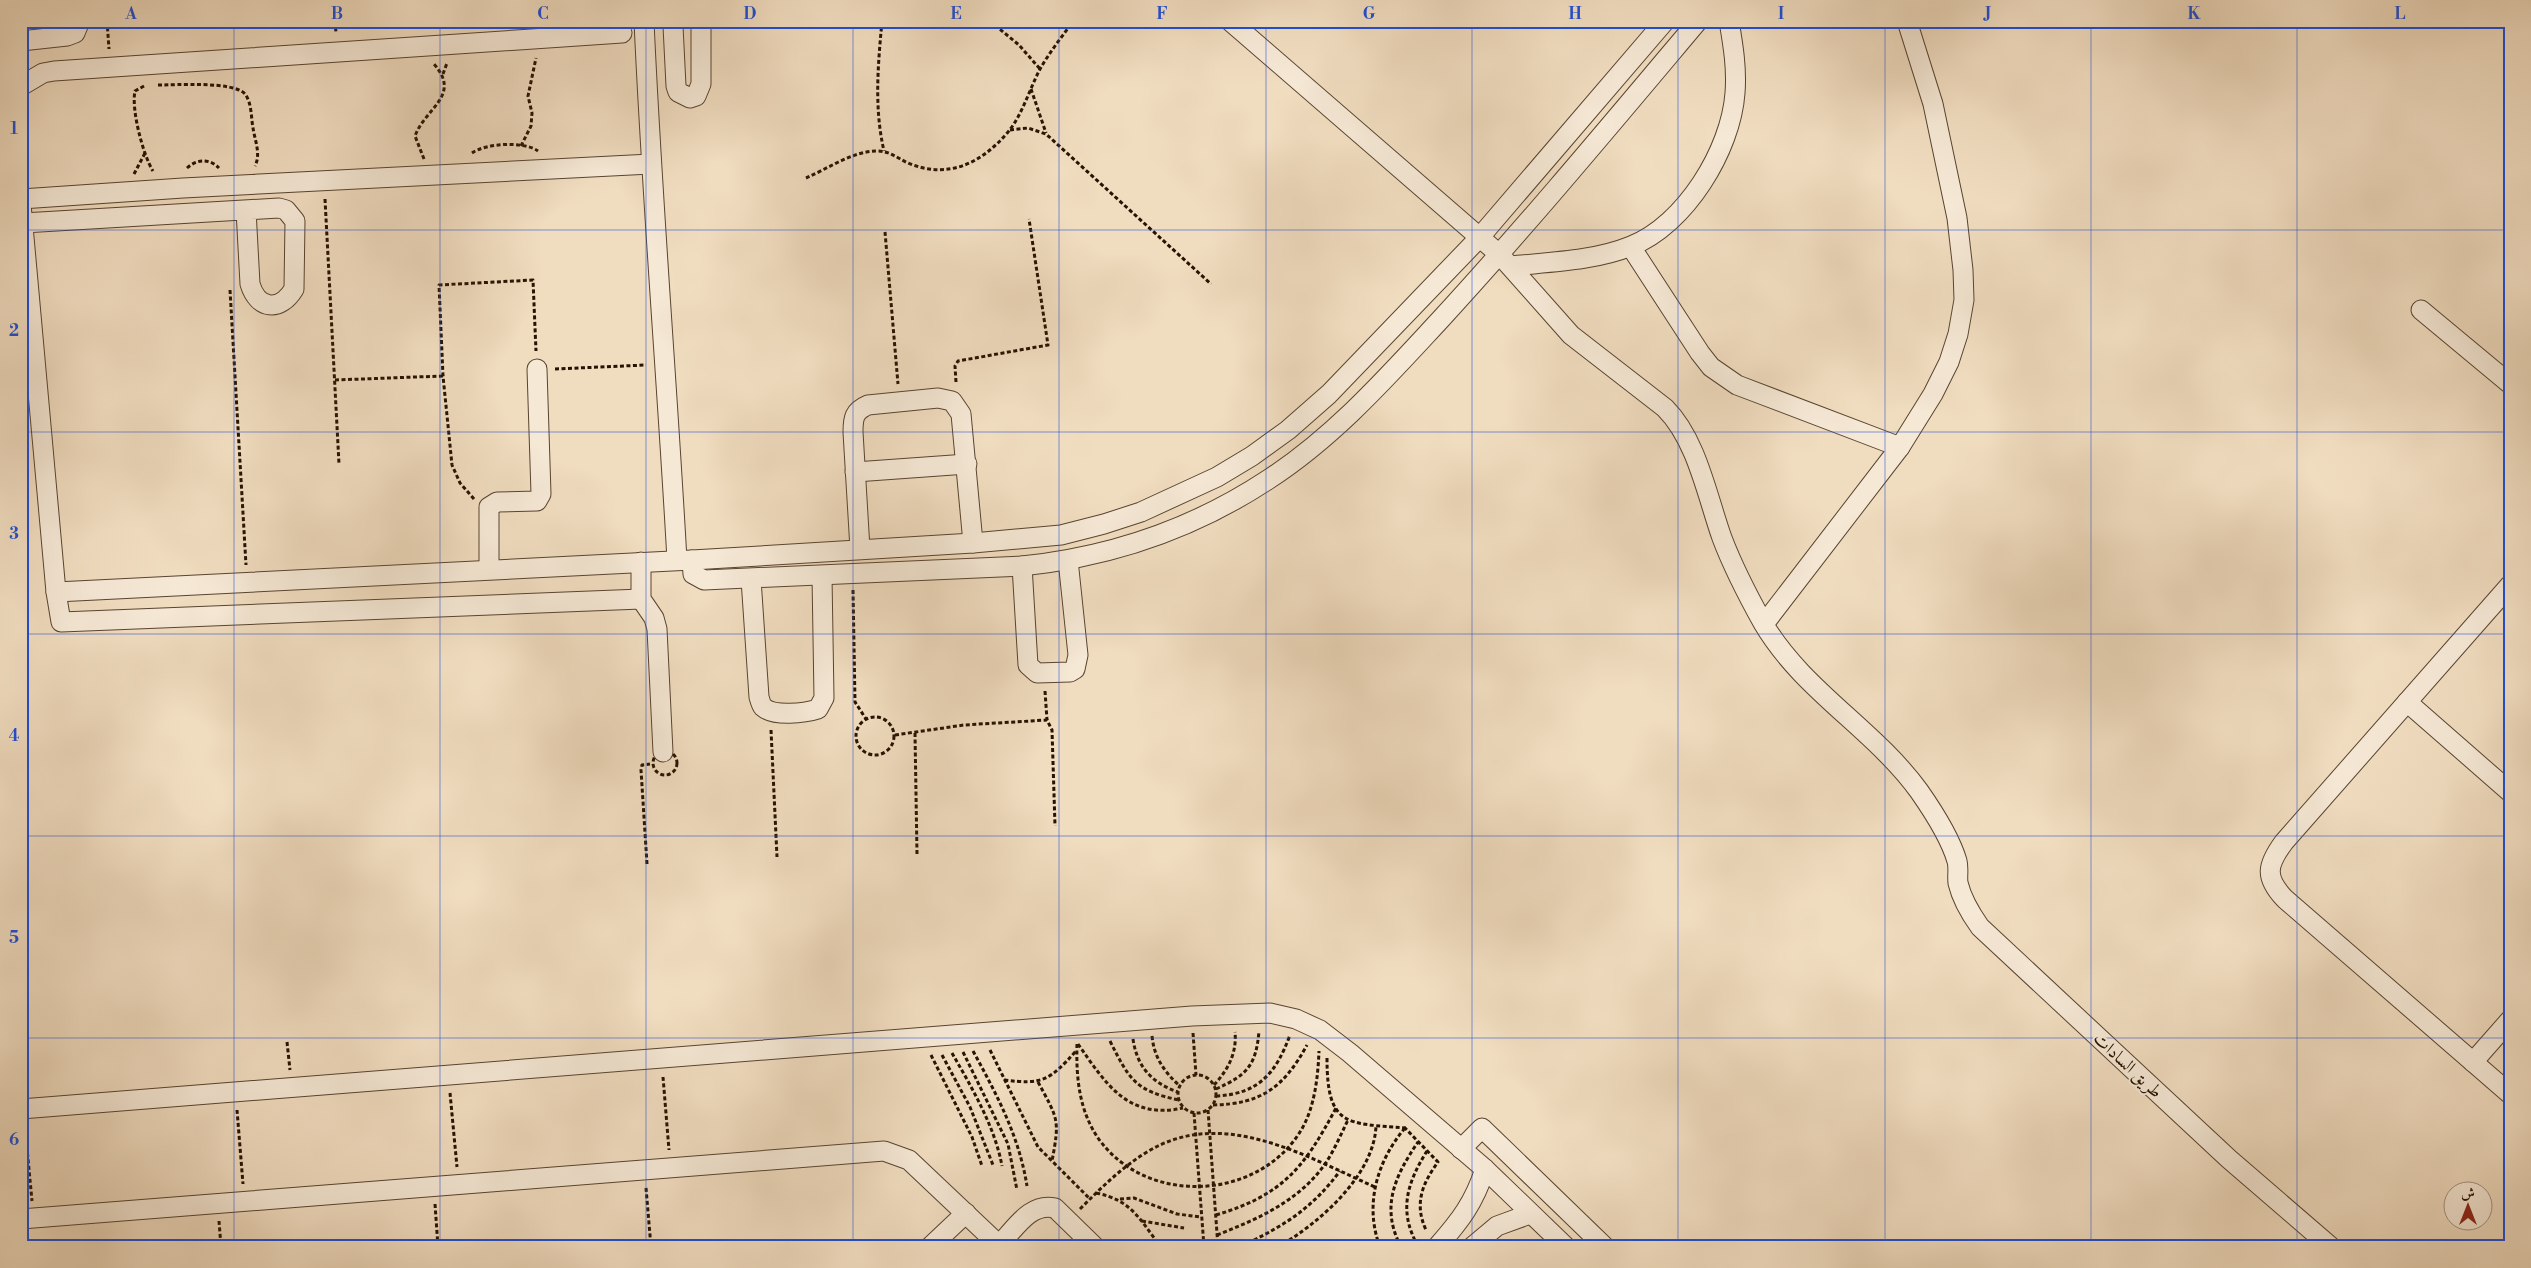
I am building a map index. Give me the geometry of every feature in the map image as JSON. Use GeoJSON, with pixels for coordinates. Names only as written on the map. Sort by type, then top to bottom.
{"type":"FeatureCollection","features":[{"type":"Feature","properties":{"kind":"street"},"geometry":{"type":"LineString","coordinates":[[21,41],[67,36],[75,33],[80,21]]}},
{"type":"Feature","properties":{"kind":"street"},"geometry":{"type":"LineString","coordinates":[[644,21],[651,164],[666,364],[684,560],[693,574],[700,579],[751,579],[1022,566],[1068,560],[1112,550],[1185,524],[1269,480],[1306,453],[1350,415],[1506,260],[1698,21]]}},
{"type":"Feature","properties":{"kind":"street"},"geometry":{"type":"LineString","coordinates":[[673,26],[676,86],[678,92],[690,98],[696,96],[701,84],[701,21]]}},
{"type":"Feature","properties":{"kind":"street"},"geometry":{"type":"LineString","coordinates":[[1230,21],[1506,260],[1571,335],[1666,408],[1676,418],[1690,445],[1724,541],[1764,624],[1900,447],[1934,394],[1949,362],[1958,334],[1964,300],[1963,270],[1957,218],[1933,104],[1907,21]]}},
{"type":"Feature","properties":{"kind":"street"},"geometry":{"type":"LineString","coordinates":[[56,592],[684,560],[973,543],[1061,535],[1104,524],[1183,494],[1245,460],[1288,430],[1329,394],[1479,238],[1665,21]]}},
{"type":"Feature","properties":{"kind":"street"},"geometry":{"type":"LineString","coordinates":[[1506,260],[1584,257],[1631,246],[1656,233],[1678,214],[1708,174],[1726,130],[1735,95],[1736,76],[1728,21]]}},
{"type":"Feature","properties":{"kind":"street"},"geometry":{"type":"LineString","coordinates":[[21,86],[43,73],[110,67],[622,33]]}},
{"type":"Feature","properties":{"kind":"street"},"geometry":{"type":"LineString","coordinates":[[21,199],[651,164]]}},
{"type":"Feature","properties":{"kind":"street"},"geometry":{"type":"LineString","coordinates":[[246,210],[250,284],[253,294],[260,302],[270,305],[280,304],[289,298],[294,289],[295,221],[286,210],[278,208],[22,214],[56,592],[61,622],[68,624],[641,599]]}},
{"type":"Feature","properties":{"kind":"street"},"geometry":{"type":"LineString","coordinates":[[1631,246],[1692,342],[1711,367],[1723,376],[1737,384],[1900,447]]}},
{"type":"Feature","properties":{"kind":"street"},"geometry":{"type":"LineString","coordinates":[[2421,310],[2510,384]]}},
{"type":"Feature","properties":{"kind":"street"},"geometry":{"type":"LineString","coordinates":[[489,569],[488,512],[492,504],[497,502],[533,502],[540,499],[537,370]]}},
{"type":"Feature","properties":{"kind":"street"},"geometry":{"type":"LineString","coordinates":[[860,549],[855,472],[854,415],[859,409],[868,405],[945,398],[952,401],[958,408],[963,421],[973,543]]}},
{"type":"Feature","properties":{"kind":"street"},"geometry":{"type":"LineString","coordinates":[[855,472],[967,464]]}},
{"type":"Feature","properties":{"kind":"street"},"geometry":{"type":"LineString","coordinates":[[1022,566],[1028,665],[1037,673],[1070,672],[1077,663],[1068,560]]}},
{"type":"Feature","properties":{"kind":"street"},"geometry":{"type":"LineString","coordinates":[[641,562],[641,599],[654,618],[657,629],[658,758]]}},
{"type":"Feature","properties":{"kind":"street"},"geometry":{"type":"LineString","coordinates":[[751,579],[758,697],[761,705],[770,712],[811,711],[822,704],[824,692],[822,576]]}},
{"type":"Feature","properties":{"kind":"street"},"geometry":{"type":"LineString","coordinates":[[2510,585],[2284,842],[2272,858],[2270,874],[2273,886],[2285,899],[2510,1094]]}},
{"type":"Feature","properties":{"kind":"street","name":"طريق السادات"},"geometry":{"type":"LineString","coordinates":[[1764,624],[1778,645],[1800,671],[1897,762],[1920,793],[1940,827],[1957,862],[1958,882],[1962,896],[1968,912],[1980,927],[2229,1159],[2331,1247]]}},
{"type":"Feature","properties":{"kind":"street"},"geometry":{"type":"LineString","coordinates":[[2407,702],[2510,792]]}},
{"type":"Feature","properties":{"kind":"street"},"geometry":{"type":"LineString","coordinates":[[23,1109],[1258,1012],[1296,1019],[1318,1029],[1350,1053],[1485,1169],[1566,1247]]}},
{"type":"Feature","properties":{"kind":"street"},"geometry":{"type":"LineString","coordinates":[[2473,1062],[2510,1020]]}},
{"type":"Feature","properties":{"kind":"street"},"geometry":{"type":"LineString","coordinates":[[1461,1148],[1482,1128],[1605,1247]]}},
{"type":"Feature","properties":{"kind":"street"},"geometry":{"type":"LineString","coordinates":[[27,1218],[884,1151],[909,1160],[1000,1246],[1031,1211],[1039,1208],[1055,1208],[1095,1247]]}},
{"type":"Feature","properties":{"kind":"street"},"geometry":{"type":"LineString","coordinates":[[1433,1242],[1460,1222],[1472,1203],[1485,1169]]}},
{"type":"Feature","properties":{"kind":"street"},"geometry":{"type":"LineString","coordinates":[[930,1247],[966,1213]]}},
{"type":"Feature","properties":{"kind":"street"},"geometry":{"type":"LineString","coordinates":[[1460,1222],[1476,1243],[1497,1226],[1530,1214]]}},
{"type":"Feature","properties":{"kind":"path"},"geometry":{"type":"LineString","coordinates":[[107,21],[110,67]]}},
{"type":"Feature","properties":{"kind":"path"},"geometry":{"type":"LineString","coordinates":[[882,21],[877,95],[884,151]]}},
{"type":"Feature","properties":{"kind":"path"},"geometry":{"type":"LineString","coordinates":[[990,21],[1019,45],[1040,69]]}},
{"type":"Feature","properties":{"kind":"path"},"geometry":{"type":"LineString","coordinates":[[806,178],[861,154],[884,151],[920,167],[942,169],[963,166],[978,161],[1010,130],[1040,69],[1073,21]]}},
{"type":"Feature","properties":{"kind":"path"},"geometry":{"type":"LineString","coordinates":[[522,146],[531,126],[530,85],[542,38]]}},
{"type":"Feature","properties":{"kind":"path"},"geometry":{"type":"LineString","coordinates":[[416,47],[443,74],[446,86],[441,97],[415,136],[432,175]]}},
{"type":"Feature","properties":{"kind":"path"},"geometry":{"type":"LineString","coordinates":[[224,187],[223,174],[210,161],[197,161],[187,169],[176,189],[150,166],[134,105],[135,91],[140,86],[187,85],[239,89],[248,98],[256,142],[258,160],[255,166],[251,168]]}},
{"type":"Feature","properties":{"kind":"path"},"geometry":{"type":"LineString","coordinates":[[1031,89],[1046,134]]}},
{"type":"Feature","properties":{"kind":"path"},"geometry":{"type":"LineString","coordinates":[[1010,130],[1028,128],[1046,134],[1211,284]]}},
{"type":"Feature","properties":{"kind":"path"},"geometry":{"type":"LineString","coordinates":[[324,181],[339,464]]}},
{"type":"Feature","properties":{"kind":"path"},"geometry":{"type":"LineString","coordinates":[[958,408],[955,366],[958,362],[1048,345],[1029,219]]}},
{"type":"Feature","properties":{"kind":"path"},"geometry":{"type":"LineString","coordinates":[[885,232],[900,402]]}},
{"type":"Feature","properties":{"kind":"path"},"geometry":{"type":"LineString","coordinates":[[488,512],[460,484],[452,465],[443,376],[440,285],[534,280],[537,370],[666,364]]}},
{"type":"Feature","properties":{"kind":"path"},"geometry":{"type":"LineString","coordinates":[[230,289],[247,582]]}},
{"type":"Feature","properties":{"kind":"path"},"geometry":{"type":"LineString","coordinates":[[335,380],[443,376]]}},
{"type":"Feature","properties":{"kind":"path"},"geometry":{"type":"LineString","coordinates":[[852,574],[855,702],[866,719]]}},
{"type":"Feature","properties":{"kind":"path"},"geometry":{"type":"LineString","coordinates":[[1043,673],[1047,720],[1052,730],[1055,826]]}},
{"type":"Feature","properties":{"kind":"path"},"geometry":{"type":"LineString","coordinates":[[770,712],[777,857]]}},
{"type":"Feature","properties":{"kind":"path"},"geometry":{"type":"LineString","coordinates":[[881,718],[888,721],[895,734],[894,742],[885,754],[877,756],[863,752],[858,745],[856,731],[866,719],[881,718]]}},
{"type":"Feature","properties":{"kind":"path"},"geometry":{"type":"LineString","coordinates":[[895,734],[915,733],[964,725],[1047,720]]}},
{"type":"Feature","properties":{"kind":"path"},"geometry":{"type":"LineString","coordinates":[[915,733],[918,854]]}},
{"type":"Feature","properties":{"kind":"path"},"geometry":{"type":"LineString","coordinates":[[647,864],[641,770],[642,765],[658,758]]}},
{"type":"Feature","properties":{"kind":"path"},"geometry":{"type":"LineString","coordinates":[[1215,1087],[1236,1080],[1249,1068],[1258,1046],[1258,1012]]}},
{"type":"Feature","properties":{"kind":"path"},"geometry":{"type":"LineString","coordinates":[[1231,1013],[1235,1026],[1234,1052],[1215,1087],[1216,1096],[1213,1105],[1208,1110],[1194,1113],[1183,1108],[1158,1112],[1142,1108],[1123,1097],[1102,1078],[1077,1042],[1079,1092],[1090,1124],[1109,1151],[1126,1166],[1142,1175],[1164,1182],[1200,1188],[1214,1186],[1256,1173],[1288,1147],[1303,1126],[1309,1113],[1314,1098],[1319,1051],[1318,1029]]}},
{"type":"Feature","properties":{"kind":"path"},"geometry":{"type":"LineString","coordinates":[[1192,1016],[1196,1075]]}},
{"type":"Feature","properties":{"kind":"path"},"geometry":{"type":"LineString","coordinates":[[1216,1096],[1238,1094],[1249,1090],[1270,1074],[1286,1047],[1296,1019]]}},
{"type":"Feature","properties":{"kind":"path"},"geometry":{"type":"LineString","coordinates":[[1152,1020],[1153,1042],[1156,1055],[1170,1078],[1180,1086]]}},
{"type":"Feature","properties":{"kind":"path"},"geometry":{"type":"LineString","coordinates":[[1132,1021],[1136,1055],[1142,1068],[1152,1079],[1164,1087],[1178,1092]]}},
{"type":"Feature","properties":{"kind":"path"},"geometry":{"type":"LineString","coordinates":[[1101,1023],[1122,1065],[1136,1083],[1148,1092],[1179,1100]]}},
{"type":"Feature","properties":{"kind":"path"},"geometry":{"type":"LineString","coordinates":[[1213,1105],[1240,1104],[1255,1100],[1268,1093],[1296,1062],[1318,1029]]}},
{"type":"Feature","properties":{"kind":"path"},"geometry":{"type":"LineString","coordinates":[[950,1036],[1004,1080],[1038,1147],[1090,1199]]}},
{"type":"Feature","properties":{"kind":"path"},"geometry":{"type":"LineString","coordinates":[[950,1036],[970,1107],[993,1164]]}},
{"type":"Feature","properties":{"kind":"path"},"geometry":{"type":"LineString","coordinates":[[950,1036],[972,1137],[982,1166]]}},
{"type":"Feature","properties":{"kind":"path"},"geometry":{"type":"LineString","coordinates":[[950,1036],[999,1147],[1002,1166]]}},
{"type":"Feature","properties":{"kind":"path"},"geometry":{"type":"LineString","coordinates":[[950,1036],[1012,1127],[1022,1156],[1027,1186]]}},
{"type":"Feature","properties":{"kind":"path"},"geometry":{"type":"LineString","coordinates":[[950,1036],[988,1098],[1008,1144],[1017,1190]]}},
{"type":"Feature","properties":{"kind":"path"},"geometry":{"type":"LineString","coordinates":[[287,1042],[291,1088]]}},
{"type":"Feature","properties":{"kind":"path"},"geometry":{"type":"LineString","coordinates":[[1004,1080],[1038,1082],[1052,1076],[1076,1051]]}},
{"type":"Feature","properties":{"kind":"path"},"geometry":{"type":"LineString","coordinates":[[1319,1051],[1333,1062]]}},
{"type":"Feature","properties":{"kind":"path"},"geometry":{"type":"LineString","coordinates":[[1327,1058],[1329,1090],[1336,1108],[1348,1120],[1356,1124],[1405,1128]]}},
{"type":"Feature","properties":{"kind":"path"},"geometry":{"type":"LineString","coordinates":[[662,1059],[671,1167]]}},
{"type":"Feature","properties":{"kind":"path"},"geometry":{"type":"LineString","coordinates":[[448,1075],[458,1184]]}},
{"type":"Feature","properties":{"kind":"path"},"geometry":{"type":"LineString","coordinates":[[1183,1108],[1178,1092],[1180,1086],[1190,1076],[1203,1076],[1215,1087]]}},
{"type":"Feature","properties":{"kind":"path"},"geometry":{"type":"LineString","coordinates":[[1038,1082],[1055,1113],[1058,1125],[1052,1162]]}},
{"type":"Feature","properties":{"kind":"path"},"geometry":{"type":"LineString","coordinates":[[236,1092],[244,1201]]}},
{"type":"Feature","properties":{"kind":"path"},"geometry":{"type":"LineString","coordinates":[[1216,1215],[1246,1206],[1272,1192],[1308,1156],[1336,1108]]}},
{"type":"Feature","properties":{"kind":"path"},"geometry":{"type":"LineString","coordinates":[[23,1109],[27,1218]]}},
{"type":"Feature","properties":{"kind":"path"},"geometry":{"type":"LineString","coordinates":[[1208,1110],[1218,1247]]}},
{"type":"Feature","properties":{"kind":"path"},"geometry":{"type":"LineString","coordinates":[[1120,1199],[1160,1245],[1204,1246],[1194,1113]]}},
{"type":"Feature","properties":{"kind":"path"},"geometry":{"type":"LineString","coordinates":[[1217,1235],[1256,1219],[1286,1202],[1306,1185],[1325,1164],[1348,1120]]}},
{"type":"Feature","properties":{"kind":"path"},"geometry":{"type":"LineString","coordinates":[[1399,1122],[1438,1162],[1421,1190],[1422,1221],[1433,1242]]}},
{"type":"Feature","properties":{"kind":"path"},"geometry":{"type":"LineString","coordinates":[[1278,1247],[1325,1214],[1342,1196],[1373,1147],[1376,1126]]}},
{"type":"Feature","properties":{"kind":"path"},"geometry":{"type":"LineString","coordinates":[[1380,1247],[1373,1214],[1375,1187],[1387,1152],[1405,1128]]}},
{"type":"Feature","properties":{"kind":"path"},"geometry":{"type":"LineString","coordinates":[[1068,1221],[1126,1166],[1161,1144],[1196,1135],[1210,1134],[1261,1139],[1288,1147],[1375,1187]]}},
{"type":"Feature","properties":{"kind":"path"},"geometry":{"type":"LineString","coordinates":[[1401,1247],[1392,1221],[1390,1202],[1404,1163],[1418,1142]]}},
{"type":"Feature","properties":{"kind":"path"},"geometry":{"type":"LineString","coordinates":[[1418,1247],[1412,1235],[1406,1205],[1408,1190],[1414,1172],[1427,1151]]}},
{"type":"Feature","properties":{"kind":"path"},"geometry":{"type":"LineString","coordinates":[[645,1169],[651,1247]]}},
{"type":"Feature","properties":{"kind":"path"},"geometry":{"type":"LineString","coordinates":[[1248,1243],[1280,1228],[1298,1215],[1312,1203],[1340,1171]]}},
{"type":"Feature","properties":{"kind":"path"},"geometry":{"type":"LineString","coordinates":[[433,1186],[438,1247]]}},
{"type":"Feature","properties":{"kind":"path"},"geometry":{"type":"LineString","coordinates":[[1096,1193],[1120,1199],[1134,1198],[1177,1214],[1201,1217]]}},
{"type":"Feature","properties":{"kind":"path"},"geometry":{"type":"LineString","coordinates":[[218,1203],[221,1247]]}},
{"type":"Feature","properties":{"kind":"path"},"geometry":{"type":"LineString","coordinates":[[1141,1221],[1184,1228]]}}]}
